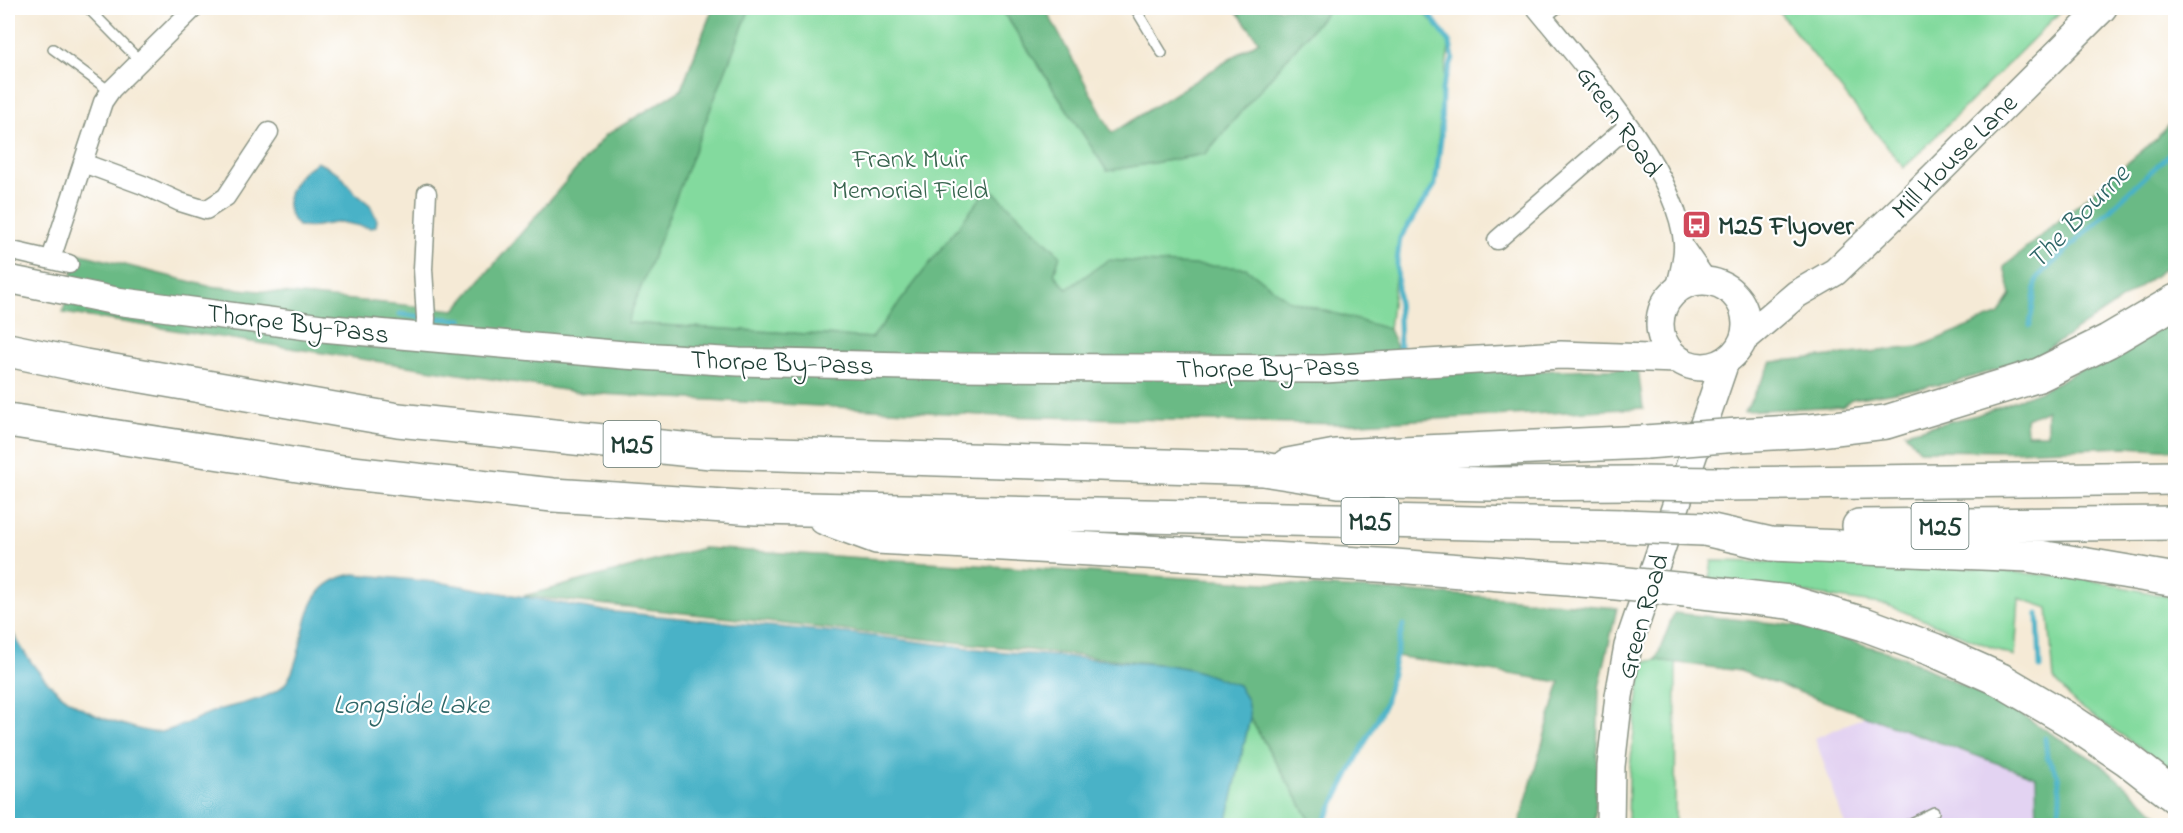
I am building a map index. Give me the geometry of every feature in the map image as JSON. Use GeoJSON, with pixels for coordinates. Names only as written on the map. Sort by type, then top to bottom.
{"type":"FeatureCollection","features":[{"type":"Feature","properties":{"kind":"highway"},"geometry":{"type":"LineString","coordinates":[[1263,469],[1336,456],[1646,442],[1810,431],[1886,422],[2038,375],[2108,341],[2175,301]]}},
{"type":"Feature","properties":{"kind":"highway","name":"M25"},"geometry":{"type":"LineString","coordinates":[[8,350],[85,366],[398,420],[711,452],[1263,469],[1339,481],[1490,484],[1720,484],[2175,478]]}},
{"type":"Feature","properties":{"kind":"highway","name":"M25"},"geometry":{"type":"LineString","coordinates":[[8,420],[354,474],[553,495],[798,509],[1704,529],[2175,523]]}},
{"type":"Feature","properties":{"kind":"highway"},"geometry":{"type":"LineString","coordinates":[[798,509],[878,537],[1395,566],[1607,582],[1789,602],[1864,624],[1934,650],[2001,680],[2069,720],[2127,759],[2175,797]]}},
{"type":"Feature","properties":{"kind":"highway"},"geometry":{"type":"LineString","coordinates":[[1704,529],[1772,544],[2028,555],[2175,580]]}},
{"type":"Feature","properties":{"kind":"main road","name":"Mill House Lane"},"geometry":{"type":"LineString","coordinates":[[1744,339],[1797,294],[1835,272],[1917,194],[2103,8]]}},
{"type":"Feature","properties":{"kind":"main road","name":"Thorpe By-Pass"},"geometry":{"type":"LineString","coordinates":[[8,279],[137,303],[322,328],[612,354],[739,362],[938,367],[1324,369],[1561,355],[1608,347],[1643,335],[1660,321]]}},
{"type":"Feature","properties":{"kind":"main road"},"geometry":{"type":"LineString","coordinates":[[1684,363],[1709,368],[1725,362],[1738,351],[1744,339],[1747,318],[1741,302],[1730,289],[1708,281],[1689,283],[1681,286],[1668,297],[1661,313],[1660,330],[1665,346],[1684,363],[1707,412]]}},
{"type":"Feature","properties":{"kind":"main road","name":"Mill House Lane"},"geometry":{"type":"LineString","coordinates":[[1734,294],[1751,296],[1797,294]]}},
{"type":"Feature","properties":{"kind":"main road","name":"Thorpe By-Pass"},"geometry":{"type":"LineString","coordinates":[[1561,355],[1684,363]]}},
{"type":"Feature","properties":{"kind":"main road","name":"Green Road"},"geometry":{"type":"LineString","coordinates":[[1610,825],[1611,766],[1619,696],[1628,646],[1725,362]]}},
{"type":"Feature","properties":{"kind":"street"},"geometry":{"type":"LineString","coordinates":[[51,259],[103,102],[140,61],[194,8]]}},
{"type":"Feature","properties":{"kind":"street","name":"Green Road"},"geometry":{"type":"LineString","coordinates":[[1546,11],[1649,156],[1668,194],[1680,224],[1683,245],[1674,293]]}},
{"type":"Feature","properties":{"kind":"street"},"geometry":{"type":"LineString","coordinates":[[1497,240],[1628,126]]}},
{"type":"Feature","properties":{"kind":"street"},"geometry":{"type":"LineString","coordinates":[[83,163],[180,202],[206,210],[226,197],[269,132]]}},
{"type":"Feature","properties":{"kind":"street"},"geometry":{"type":"LineString","coordinates":[[425,337],[423,269],[427,193]]}},
{"type":"Feature","properties":{"kind":"street","name":"Green Road"},"geometry":{"type":"LineString","coordinates":[[1683,245],[1708,281]]}},
{"type":"Feature","properties":{"kind":"street"},"geometry":{"type":"LineString","coordinates":[[8,250],[69,264]]}},
{"type":"Feature","properties":{"kind":"lane"},"geometry":{"type":"LineString","coordinates":[[88,8],[140,61]]}},
{"type":"Feature","properties":{"kind":"lane"},"geometry":{"type":"LineString","coordinates":[[1136,8],[1162,53]]}},
{"type":"Feature","properties":{"kind":"lane"},"geometry":{"type":"LineString","coordinates":[[54,49],[111,92]]}},
{"type":"Feature","properties":{"kind":"lane"},"geometry":{"type":"LineString","coordinates":[[1905,825],[1934,812]]}},
{"type":"Feature","properties":{"kind":"shaded area"},"geometry":{"type":"Polygon","coordinates":[[[1866,716],[2036,777],[2037,825],[1845,825],[1815,738],[1866,716]]]}},
{"type":"Feature","properties":{"kind":"green space","name":"Frank Muir Memorial Field"},"geometry":{"type":"Polygon","coordinates":[[[713,8],[1001,8],[1107,171],[1205,154],[1330,8],[1421,8],[1450,43],[1442,89],[1435,185],[1400,238],[1389,329],[1374,337],[872,338],[455,310],[606,135],[666,127],[713,8]]]}},
{"type":"Feature","properties":{"kind":"green space"},"geometry":{"type":"Polygon","coordinates":[[[713,8],[750,8],[627,323],[872,338],[989,187],[1060,255],[1054,274],[1067,289],[1108,260],[1246,268],[1288,300],[1389,329],[1408,374],[1638,368],[1643,408],[1341,424],[999,416],[583,393],[63,313],[77,253],[208,286],[455,310],[606,135],[681,90],[713,8]]]}},
{"type":"Feature","properties":{"kind":"green space"},"geometry":{"type":"Polygon","coordinates":[[[1001,8],[1045,8],[1112,133],[1259,41],[1234,8],[1330,8],[1205,154],[1107,171],[1001,8]]]}},
{"type":"Feature","properties":{"kind":"green space"},"geometry":{"type":"Polygon","coordinates":[[[1776,8],[2064,8],[1904,168],[1776,8]]]}},
{"type":"Feature","properties":{"kind":"green space"},"geometry":{"type":"Polygon","coordinates":[[[2175,117],[2175,261],[2124,298],[2036,357],[1956,382],[1852,399],[1842,406],[1745,411],[1772,362],[1918,347],[1999,314],[2011,295],[2004,267],[2157,138],[2175,117]]]}},
{"type":"Feature","properties":{"kind":"green space"},"geometry":{"type":"Polygon","coordinates":[[[2175,317],[2175,450],[2126,447],[2011,451],[1919,450],[1905,432],[1977,415],[2045,389],[2175,317]],[[2047,410],[2026,419],[2027,434],[2047,434],[2047,410]]]}},
{"type":"Feature","properties":{"kind":"green space"},"geometry":{"type":"Polygon","coordinates":[[[703,548],[1491,597],[1617,608],[1599,688],[1595,825],[1519,825],[1560,682],[1396,656],[1385,704],[1322,825],[1313,825],[1250,718],[1238,685],[1191,669],[524,596],[703,548]]]}},
{"type":"Feature","properties":{"kind":"green space"},"geometry":{"type":"Polygon","coordinates":[[[1712,561],[1953,566],[2085,579],[2175,598],[2175,778],[2142,749],[2076,704],[2054,679],[2048,608],[2019,598],[2015,657],[1887,605],[1709,579],[1712,561]]]}},
{"type":"Feature","properties":{"kind":"green space"},"geometry":{"type":"Polygon","coordinates":[[[1674,613],[1801,626],[1901,656],[2007,706],[2099,763],[2170,825],[2037,825],[2036,777],[1740,671],[1656,660],[1674,613]]]}},
{"type":"Feature","properties":{"kind":"green space"},"geometry":{"type":"Polygon","coordinates":[[[1656,660],[1676,662],[1675,825],[1628,825],[1629,776],[1642,662],[1656,660]]]}},
{"type":"Feature","properties":{"kind":"green space"},"geometry":{"type":"Polygon","coordinates":[[[1250,718],[1313,825],[1225,826],[1250,718]]]}},
{"type":"Feature","properties":{"kind":"water"},"geometry":{"type":"Polygon","coordinates":[[[317,162],[339,173],[353,191],[370,205],[377,220],[376,226],[371,228],[340,222],[311,227],[298,226],[288,208],[290,191],[301,175],[317,162]]]}},
{"type":"Feature","properties":{"kind":"water","name":"Longside Lake"},"geometry":{"type":"Polygon","coordinates":[[[354,574],[444,583],[605,611],[855,634],[994,651],[1168,665],[1191,669],[1238,685],[1247,700],[1250,718],[1226,825],[8,825],[8,624],[30,661],[42,676],[71,701],[106,720],[160,732],[215,711],[260,699],[283,686],[293,668],[307,616],[318,594],[339,578],[354,574]]]}},
{"type":"Feature","properties":{"kind":"waterway"},"geometry":{"type":"LineString","coordinates":[[1400,350],[1397,262],[1400,238],[1435,185],[1441,139],[1442,89],[1453,58],[1450,43],[1425,8]]}},
{"type":"Feature","properties":{"kind":"waterway","name":"The Bourne"},"geometry":{"type":"LineString","coordinates":[[2030,325],[2037,278],[2176,148]]}},
{"type":"Feature","properties":{"kind":"waterway"},"geometry":{"type":"LineString","coordinates":[[400,314],[422,317]]}},
{"type":"Feature","properties":{"kind":"waterway"},"geometry":{"type":"LineString","coordinates":[[432,318],[462,320]]}},
{"type":"Feature","properties":{"kind":"waterway","name":"The Bourne"},"geometry":{"type":"LineString","coordinates":[[2038,614],[2040,668]]}},
{"type":"Feature","properties":{"kind":"waterway"},"geometry":{"type":"LineString","coordinates":[[1322,826],[1385,704],[1403,625]]}},
{"type":"Feature","properties":{"kind":"waterway","name":"The Bourne"},"geometry":{"type":"LineString","coordinates":[[2045,738],[2047,757],[2058,775],[2059,826]]}},
{"type":"Feature","properties":{"kind":"place","name":"M25 Flyover"},"geometry":{"type":"Point","coordinates":[1697,225]}}]}
